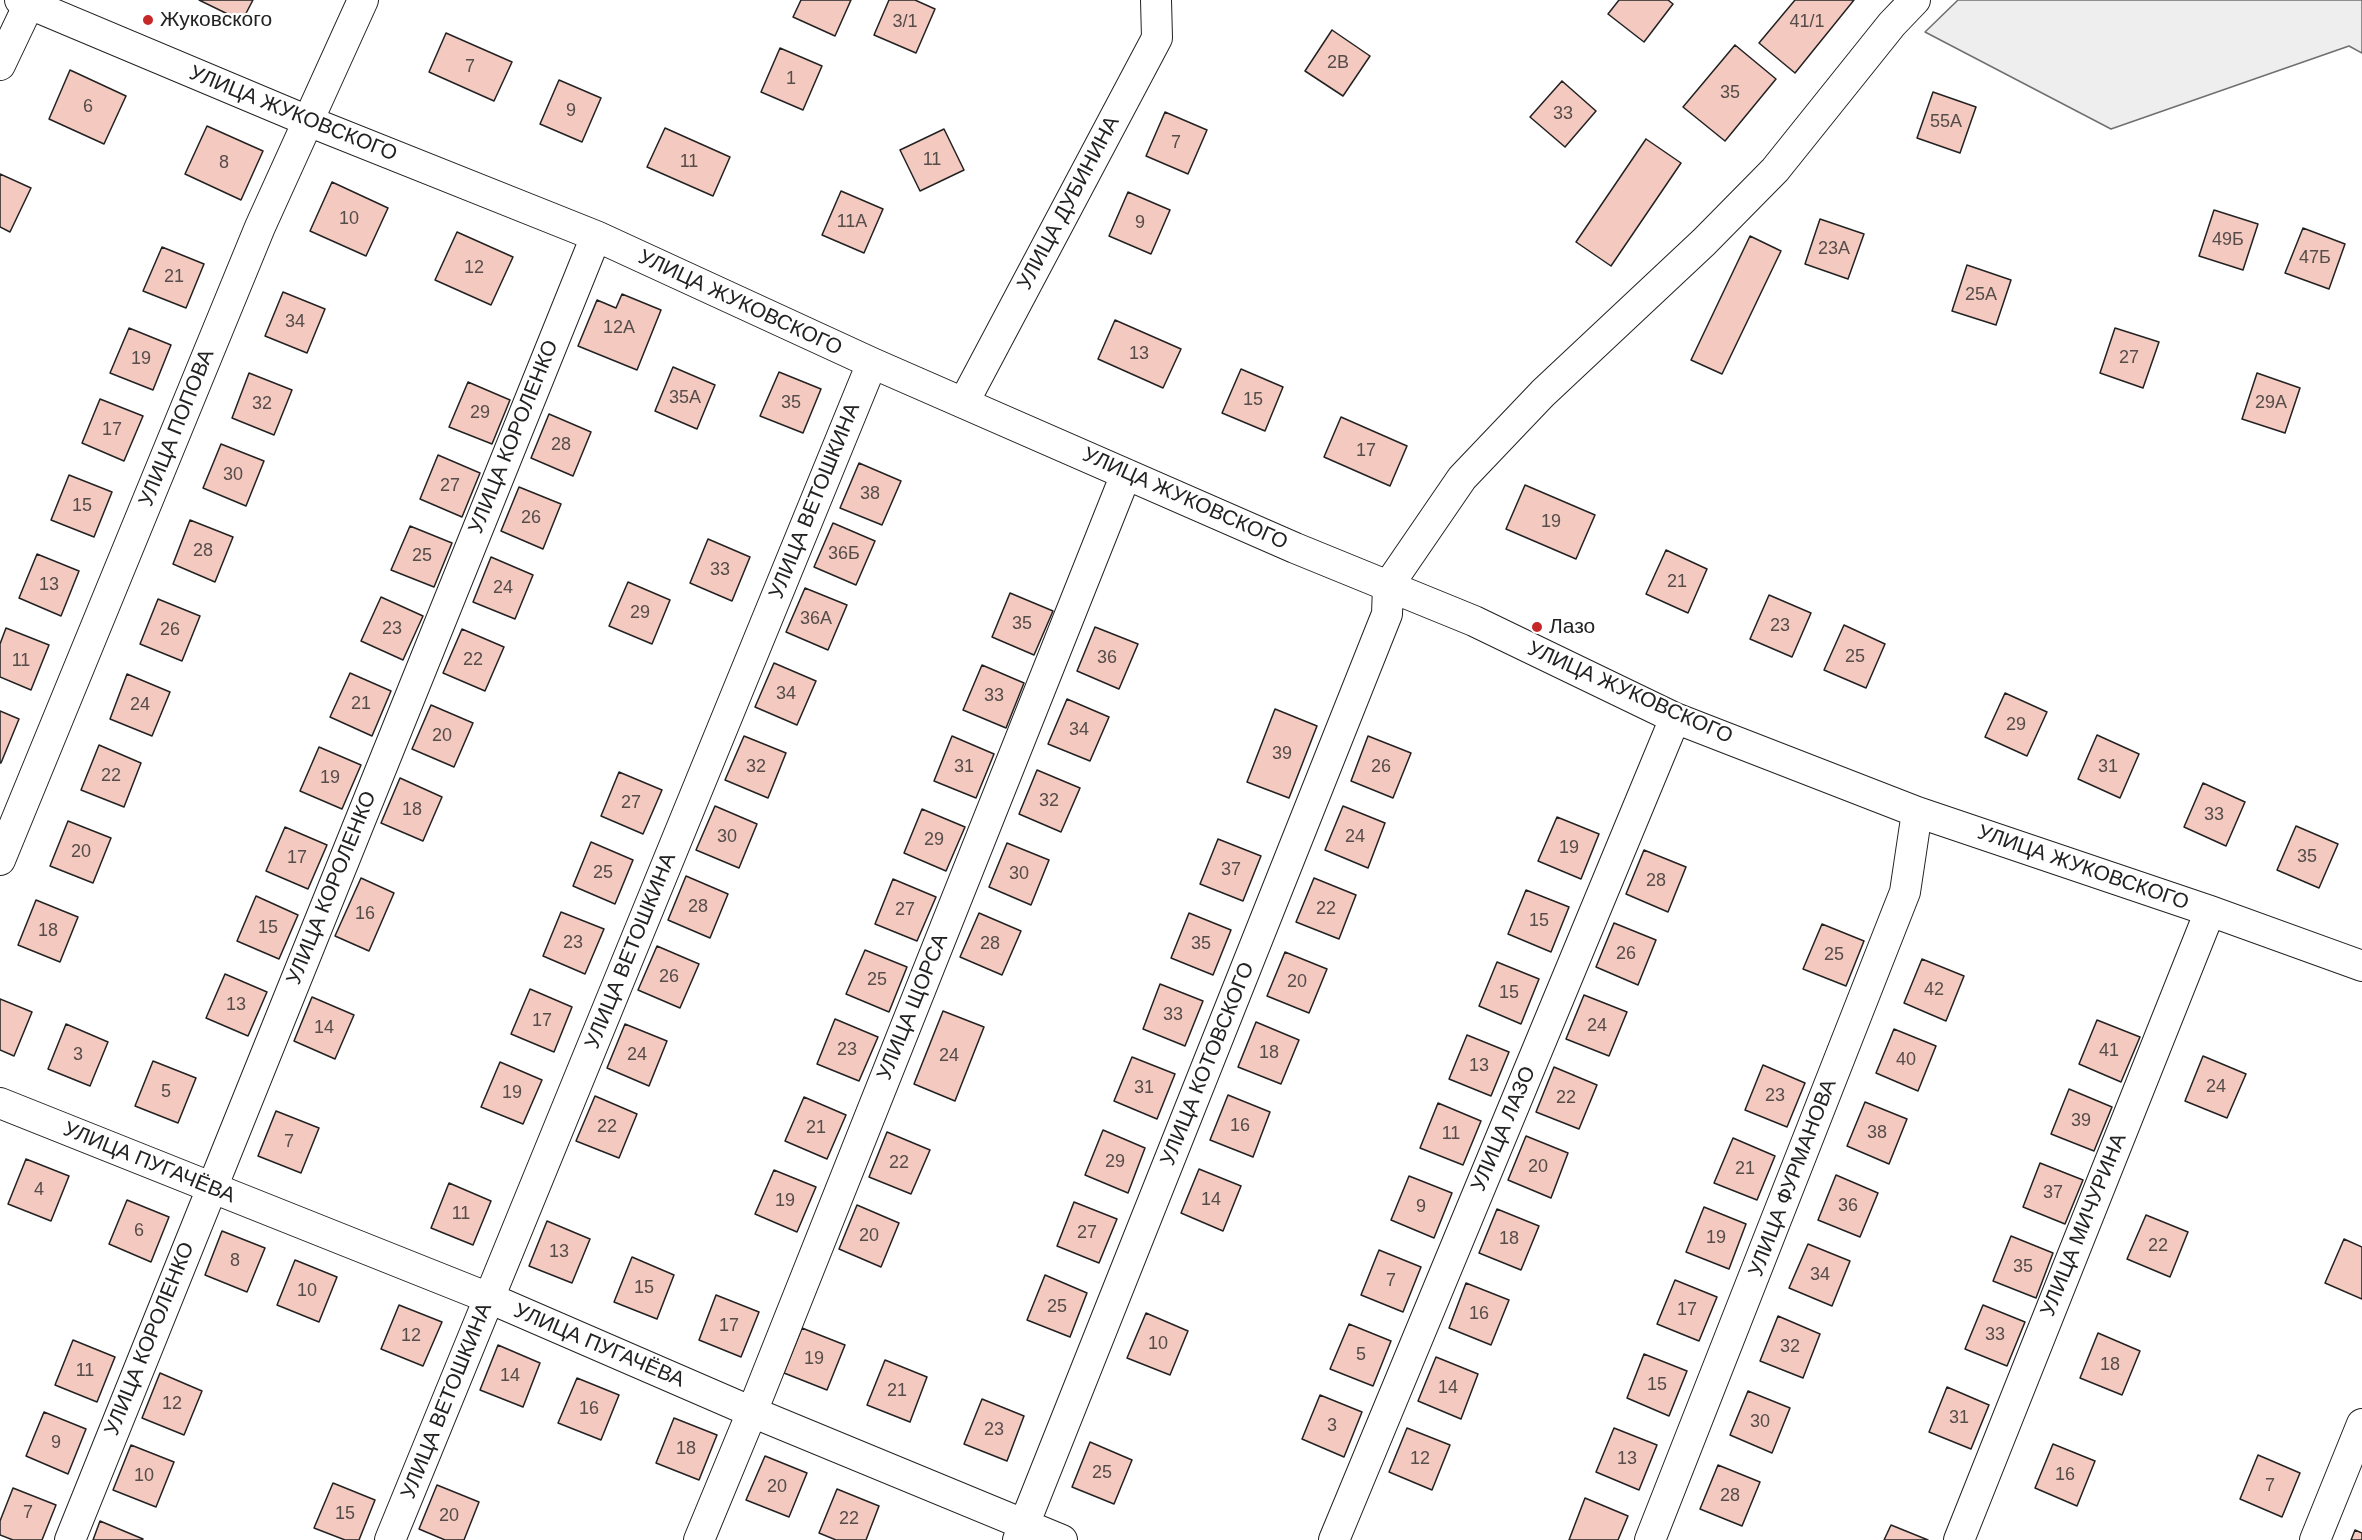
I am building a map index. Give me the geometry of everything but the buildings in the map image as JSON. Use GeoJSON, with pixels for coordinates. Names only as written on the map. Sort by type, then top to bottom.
{"type":"FeatureCollection","features":[{"type":"Feature","properties":{"kind":"street","name":"УЛИЦА ПОПОВА"},"geometry":{"type":"LineString","coordinates":[[0,860],[260,227],[363,0]]}},
{"type":"Feature","properties":{"kind":"street","name":"УЛИЦА ДУБИНИНА"},"geometry":{"type":"LineString","coordinates":[[964,402],[1157,38],[1156,0]]}},
{"type":"Feature","properties":{"kind":"street"},"geometry":{"type":"LineString","coordinates":[[1388,586],[1462,478],[1542,393],[1704,242],[1775,170],[1915,0]]}},
{"type":"Feature","properties":{"kind":"street","name":"УЛИЦА ЖУКОВСКОГО"},"geometry":{"type":"LineString","coordinates":[[25,2],[308,122],[596,236],[872,363],[1126,474],[1474,621],[1675,718],[1917,812],[2210,911],[2362,966]]}},
{"type":"Feature","properties":{"kind":"street"},"geometry":{"type":"LineString","coordinates":[[0,65],[25,2]]}},
{"type":"Feature","properties":{"kind":"street","name":"УЛИЦА КОРОЛЕНКО"},"geometry":{"type":"LineString","coordinates":[[69,1540],[596,236]]}},
{"type":"Feature","properties":{"kind":"street","name":"УЛИЦА ВЕТОШКИНА"},"geometry":{"type":"LineString","coordinates":[[390,1540],[872,363]]}},
{"type":"Feature","properties":{"kind":"street","name":"УЛИЦА ЩОРСА"},"geometry":{"type":"LineString","coordinates":[[699,1540],[1126,474]]}},
{"type":"Feature","properties":{"kind":"street","name":"УЛИЦА КОТОВСКОГО"},"geometry":{"type":"LineString","coordinates":[[1021,1533],[1387,614],[1388,586]]}},
{"type":"Feature","properties":{"kind":"street","name":"УЛИЦА ЛАЗО"},"geometry":{"type":"LineString","coordinates":[[1334,1540],[1675,718]]}},
{"type":"Feature","properties":{"kind":"street","name":"УЛИЦА ФУРМАНОВА"},"geometry":{"type":"LineString","coordinates":[[1650,1540],[1905,892],[1917,812]]}},
{"type":"Feature","properties":{"kind":"street","name":"УЛИЦА МИЧУРИНА"},"geometry":{"type":"LineString","coordinates":[[1959,1540],[2210,911]]}},
{"type":"Feature","properties":{"kind":"street","name":"УЛИЦА ПУГАЧЁВА"},"geometry":{"type":"LineString","coordinates":[[0,1103],[489,1298],[752,1412],[1021,1533],[1062,1540]]}},
{"type":"Feature","properties":{"kind":"street"},"geometry":{"type":"LineString","coordinates":[[2315,1540],[2362,1424]]}},
{"type":"Feature","properties":{"kind":"shaded area"},"geometry":{"type":"Polygon","coordinates":[[[1958,0],[2362,0],[2362,53],[2349,46],[2111,129],[1925,32],[1958,0]]]}},
{"type":"Feature","properties":{"kind":"place","name":"Жуковского"},"geometry":{"type":"Point","coordinates":[148,20]}},
{"type":"Feature","properties":{"kind":"place","name":"Лазо"},"geometry":{"type":"Point","coordinates":[1537,627]}}]}
